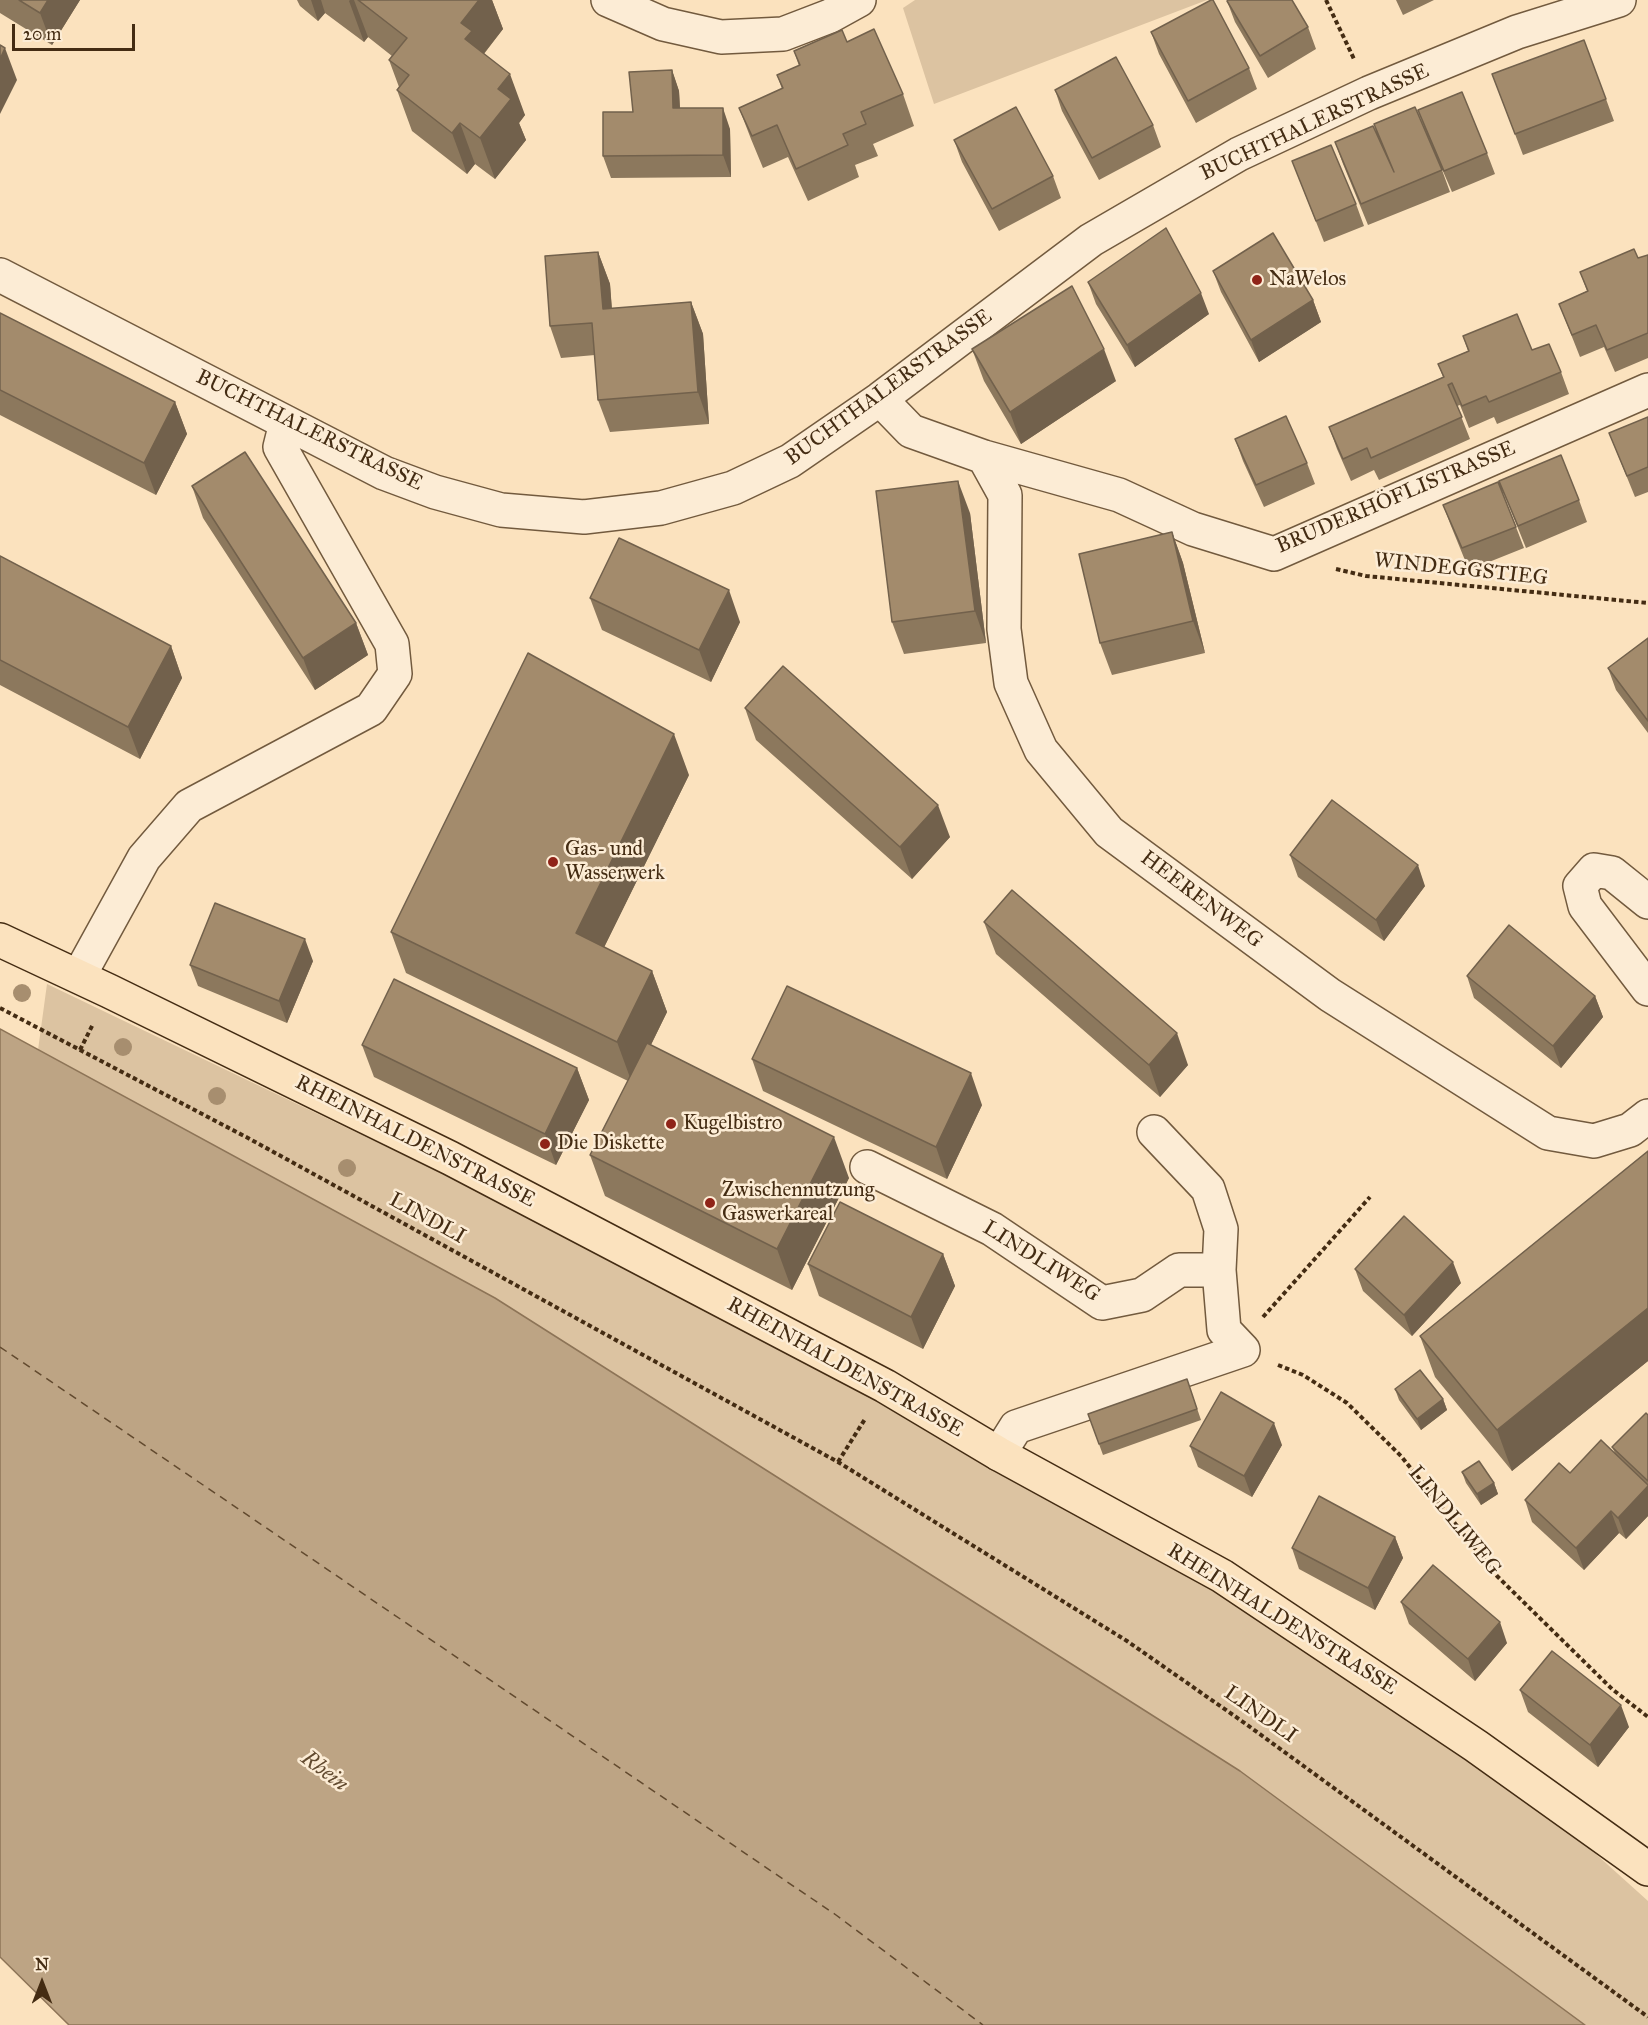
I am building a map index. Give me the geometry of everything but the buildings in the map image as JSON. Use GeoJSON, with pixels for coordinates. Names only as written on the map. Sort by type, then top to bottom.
{"type":"FeatureCollection","features":[{"type":"Feature","properties":{"kind":"main road","name":"RHEINHALDENSTRASSE"},"geometry":{"type":"LineString","coordinates":[[0,940],[79,976],[450,1158],[885,1386],[999,1454],[1222,1576],[1476,1746],[1648,1869]]}},
{"type":"Feature","properties":{"kind":"street"},"geometry":{"type":"LineString","coordinates":[[608,0],[663,24],[721,37],[783,34],[830,16],[859,0]]}},
{"type":"Feature","properties":{"kind":"street","name":"BUCHTHALERSTRASSE"},"geometry":{"type":"LineString","coordinates":[[0,275],[68,308],[384,473],[435,492],[501,510],[584,517],[660,508],[733,488],[790,461],[879,399],[1091,240],[1239,154],[1369,93],[1517,33],[1619,0]]}},
{"type":"Feature","properties":{"kind":"street","name":"BRUDERHÖFLISTRASSE"},"geometry":{"type":"LineString","coordinates":[[879,399],[910,431],[984,457],[1119,495],[1192,529],[1274,554],[1648,390]]}},
{"type":"Feature","properties":{"kind":"street"},"geometry":{"type":"LineString","coordinates":[[79,976],[144,858],[189,806],[371,709],[395,674],[392,644],[280,447],[286,423]]}},
{"type":"Feature","properties":{"kind":"street","name":"HEERENWEG"},"geometry":{"type":"LineString","coordinates":[[984,457],[1005,495],[1004,629],[1011,683],[1041,750],[1109,832],[1330,995],[1548,1133],[1594,1141],[1630,1130],[1648,1116]]}},
{"type":"Feature","properties":{"kind":"street"},"geometry":{"type":"LineString","coordinates":[[1648,902],[1612,873],[1593,870],[1580,886],[1585,906],[1648,989]]}},
{"type":"Feature","properties":{"kind":"street"},"geometry":{"type":"LineString","coordinates":[[999,1454],[1016,1427],[1243,1350],[1224,1330],[1219,1270],[1221,1229],[1208,1190],[1154,1132]]}},
{"type":"Feature","properties":{"kind":"street","name":"LINDLIWEG"},"geometry":{"type":"LineString","coordinates":[[867,1167],[993,1229],[1102,1303],[1142,1295],[1179,1270],[1219,1270]]}},
{"type":"Feature","properties":{"kind":"path"},"geometry":{"type":"LineString","coordinates":[[1326,0],[1369,93]]}},
{"type":"Feature","properties":{"kind":"path","name":"WINDEGGSTIEG"},"geometry":{"type":"LineString","coordinates":[[1331,568],[1366,576],[1648,603]]}},
{"type":"Feature","properties":{"kind":"path","name":"LINDLI"},"geometry":{"type":"LineString","coordinates":[[0,1008],[248,1138],[838,1462],[1127,1641],[1246,1724],[1648,2017]]}},
{"type":"Feature","properties":{"kind":"path"},"geometry":{"type":"LineString","coordinates":[[1243,1350],[1258,1323],[1370,1197]]}},
{"type":"Feature","properties":{"kind":"path","name":"LINDLIWEG"},"geometry":{"type":"LineString","coordinates":[[1243,1350],[1303,1375],[1347,1403],[1401,1456],[1497,1576],[1612,1689],[1648,1717]]}},
{"type":"Feature","properties":{"kind":"path"},"geometry":{"type":"LineString","coordinates":[[838,1462],[885,1386]]}},
{"type":"Feature","properties":{"kind":"shaded area"},"geometry":{"type":"Polygon","coordinates":[[[915,0],[1207,0],[934,104],[903,8],[915,0]]]}},
{"type":"Feature","properties":{"kind":"shaded area"},"geometry":{"type":"Polygon","coordinates":[[[47,984],[885,1386],[1476,1746],[1648,1901],[1648,2025],[1585,2025],[1240,1771],[495,1298],[38,1050],[47,984]]]}},
{"type":"Feature","properties":{"kind":"water","name":"Rhein"},"geometry":{"type":"Polygon","coordinates":[[[0,1029],[495,1298],[1240,1771],[1585,2025],[69,2025],[0,1957],[0,1029]]]}},
{"type":"Feature","properties":{"kind":"ferry route"},"geometry":{"type":"LineString","coordinates":[[0,1347],[836,1915],[983,2025]]}},
{"type":"Feature","properties":{"kind":"place","name":"NaWelos"},"geometry":{"type":"Point","coordinates":[1257,280]}},
{"type":"Feature","properties":{"kind":"place","name":"Gas- und Wasserwerk"},"geometry":{"type":"Point","coordinates":[553,862]}},
{"type":"Feature","properties":{"kind":"place","name":"Kugelbistro"},"geometry":{"type":"Point","coordinates":[671,1124]}},
{"type":"Feature","properties":{"kind":"place","name":"Die Diskette"},"geometry":{"type":"Point","coordinates":[545,1144]}},
{"type":"Feature","properties":{"kind":"place","name":"Zwischennutzung Gaswerkareal"},"geometry":{"type":"Point","coordinates":[710,1203]}}]}
